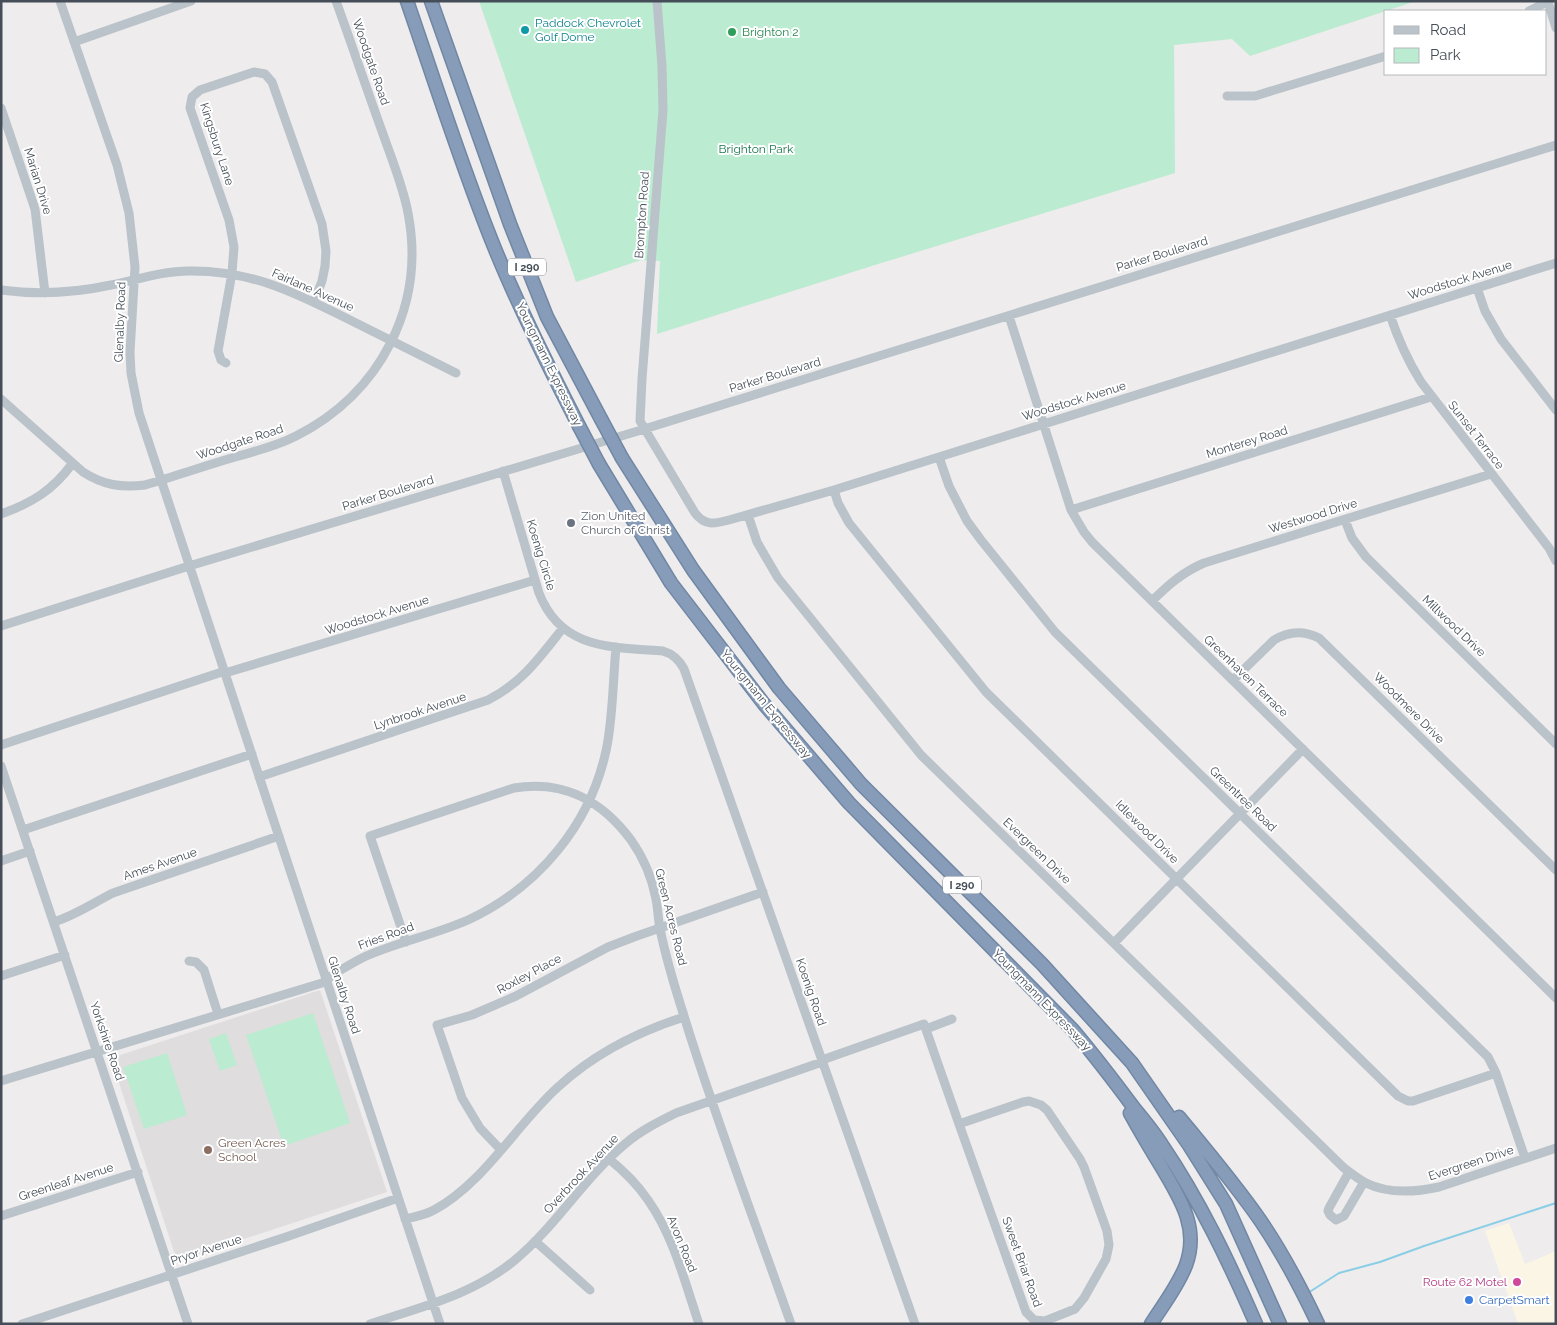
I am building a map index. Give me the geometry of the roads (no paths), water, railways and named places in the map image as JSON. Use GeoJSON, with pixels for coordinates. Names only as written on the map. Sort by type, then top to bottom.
{"type":"FeatureCollection","features":[{"type":"Feature","properties":{"kind":"highway","name":"Youngmann Expressway"},"geometry":{"type":"LineString","coordinates":[[406,1],[493,244],[529,328],[599,464],[671,583],[764,704],[849,803],[1073,1030],[1102,1065],[1162,1144],[1189,1188],[1229,1263],[1256,1324]]}},
{"type":"Feature","properties":{"kind":"highway","name":"Youngmann Expressway"},"geometry":{"type":"LineString","coordinates":[[431,1],[510,224],[548,316],[622,458],[693,570],[785,695],[861,784],[1042,964],[1132,1063],[1189,1145],[1226,1204],[1280,1324]]}},
{"type":"Feature","properties":{"kind":"highway"},"geometry":{"type":"LineString","coordinates":[[1132,1063],[1223,1169],[1260,1219],[1295,1278],[1318,1324]]}},
{"type":"Feature","properties":{"kind":"highway"},"geometry":{"type":"LineString","coordinates":[[1102,1065],[1183,1204],[1190,1228],[1189,1251],[1180,1278],[1151,1324]]}},
{"type":"Feature","properties":{"kind":"street","name":"Glenalby Road"},"geometry":{"type":"LineString","coordinates":[[60,1],[124,189],[132,237],[135,279],[130,352],[132,380],[139,413],[440,1324]]}},
{"type":"Feature","properties":{"kind":"street"},"geometry":{"type":"LineString","coordinates":[[74,42],[191,1]]}},
{"type":"Feature","properties":{"kind":"street","name":"Woodgate Road"},"geometry":{"type":"LineString","coordinates":[[1,399],[72,464],[92,478],[110,485],[134,486],[161,480],[281,443],[310,429],[331,415],[356,394],[374,372],[392,341],[409,289],[412,247],[408,213],[403,193],[336,1]]}},
{"type":"Feature","properties":{"kind":"street","name":"Brompton Road"},"geometry":{"type":"LineString","coordinates":[[645,429],[640,421],[642,379],[663,103],[657,1]]}},
{"type":"Feature","properties":{"kind":"street"},"geometry":{"type":"LineString","coordinates":[[1531,10],[1548,2],[1556,28]]}},
{"type":"Feature","properties":{"kind":"street"},"geometry":{"type":"LineString","coordinates":[[1227,96],[1255,96],[1384,57]]}},
{"type":"Feature","properties":{"kind":"street","name":"Kingsbury Lane"},"geometry":{"type":"LineString","coordinates":[[226,363],[221,360],[218,351],[232,273],[234,246],[232,233],[190,108],[190,102],[200,90],[254,72],[260,72],[269,76],[322,224],[326,251],[325,266],[322,281],[314,302]]}},
{"type":"Feature","properties":{"kind":"street","name":"Marian Drive"},"geometry":{"type":"LineString","coordinates":[[1,108],[31,191],[35,209],[45,293]]}},
{"type":"Feature","properties":{"kind":"street","name":"Parker Boulevard"},"geometry":{"type":"LineString","coordinates":[[1,626],[189,566],[645,429],[1556,145]]}},
{"type":"Feature","properties":{"kind":"street","name":"Woodstock Avenue"},"geometry":{"type":"LineString","coordinates":[[645,429],[700,520],[711,523],[748,515],[834,490],[1556,264]]}},
{"type":"Feature","properties":{"kind":"street","name":"Fairlane Avenue"},"geometry":{"type":"LineString","coordinates":[[1,290],[45,293],[92,289],[172,272],[232,273],[265,282],[314,302],[456,373]]}},
{"type":"Feature","properties":{"kind":"street"},"geometry":{"type":"LineString","coordinates":[[1477,288],[1485,311],[1501,339],[1556,410]]}},
{"type":"Feature","properties":{"kind":"street","name":"Sunset Terrace"},"geometry":{"type":"LineString","coordinates":[[1390,315],[1411,366],[1431,397],[1549,548],[1556,562]]}},
{"type":"Feature","properties":{"kind":"street","name":"Greenhaven Terrace"},"geometry":{"type":"LineString","coordinates":[[1010,316],[1071,510],[1092,542],[1556,998]]}},
{"type":"Feature","properties":{"kind":"street","name":"Monterey Road"},"geometry":{"type":"LineString","coordinates":[[1071,510],[1431,397]]}},
{"type":"Feature","properties":{"kind":"street","name":"Greentree Road"},"geometry":{"type":"LineString","coordinates":[[939,457],[949,486],[967,521],[980,540],[1055,632],[1488,1057],[1496,1073],[1525,1158]]}},
{"type":"Feature","properties":{"kind":"street"},"geometry":{"type":"LineString","coordinates":[[1,514],[35,500],[44,494],[63,476],[72,464]]}},
{"type":"Feature","properties":{"kind":"street","name":"Koenig Circle"},"geometry":{"type":"LineString","coordinates":[[503,471],[544,606],[563,628],[591,643],[663,651],[676,657],[684,668]]}},
{"type":"Feature","properties":{"kind":"street","name":"Westwood Drive"},"geometry":{"type":"LineString","coordinates":[[1152,601],[1170,583],[1204,563],[1491,474]]}},
{"type":"Feature","properties":{"kind":"street","name":"Idlewood Drive"},"geometry":{"type":"LineString","coordinates":[[834,490],[838,503],[849,523],[986,692],[1403,1099],[1413,1101],[1496,1073]]}},
{"type":"Feature","properties":{"kind":"street","name":"Evergreen Drive"},"geometry":{"type":"LineString","coordinates":[[748,515],[767,561],[778,578],[921,755],[1349,1172],[1364,1182],[1396,1191],[1425,1190],[1439,1188],[1556,1148]]}},
{"type":"Feature","properties":{"kind":"street","name":"Millwood Drive"},"geometry":{"type":"LineString","coordinates":[[1345,520],[1352,538],[1366,557],[1555,742]]}},
{"type":"Feature","properties":{"kind":"street","name":"Woodstock Avenue"},"geometry":{"type":"LineString","coordinates":[[1,745],[225,672],[535,580]]}},
{"type":"Feature","properties":{"kind":"street","name":"Lynbrook Avenue"},"geometry":{"type":"LineString","coordinates":[[259,777],[499,695],[531,668],[563,628]]}},
{"type":"Feature","properties":{"kind":"street","name":"Woodmere Drive"},"geometry":{"type":"LineString","coordinates":[[1233,680],[1274,640],[1297,632],[1312,634],[1556,870]]}},
{"type":"Feature","properties":{"kind":"street","name":"Fries Road"},"geometry":{"type":"LineString","coordinates":[[1,1081],[326,981],[344,968],[363,958],[465,921],[512,895],[537,874],[559,850],[589,801],[603,765],[607,745],[616,647]]}},
{"type":"Feature","properties":{"kind":"street","name":"Koenig Road"},"geometry":{"type":"LineString","coordinates":[[684,668],[915,1324]]}},
{"type":"Feature","properties":{"kind":"street"},"geometry":{"type":"LineString","coordinates":[[1114,943],[1303,749]]}},
{"type":"Feature","properties":{"kind":"street"},"geometry":{"type":"LineString","coordinates":[[23,830],[252,754]]}},
{"type":"Feature","properties":{"kind":"street","name":"Yorkshire Road"},"geometry":{"type":"LineString","coordinates":[[1,766],[188,1324]]}},
{"type":"Feature","properties":{"kind":"street","name":"Green Acres Road"},"geometry":{"type":"LineString","coordinates":[[406,942],[370,836],[514,788],[527,786],[554,787],[567,791],[589,801],[612,819],[632,841],[652,882],[660,928],[684,1017],[791,1324]]}},
{"type":"Feature","properties":{"kind":"street","name":"Ames Avenue"},"geometry":{"type":"LineString","coordinates":[[54,922],[79,913],[113,893],[279,836]]}},
{"type":"Feature","properties":{"kind":"street"},"geometry":{"type":"LineString","coordinates":[[1,860],[30,851]]}},
{"type":"Feature","properties":{"kind":"street","name":"Roxley Place"},"geometry":{"type":"LineString","coordinates":[[500,1150],[480,1128],[462,1098],[437,1025],[494,1006],[596,953],[634,937],[763,892]]}},
{"type":"Feature","properties":{"kind":"street"},"geometry":{"type":"LineString","coordinates":[[1,976],[65,955]]}},
{"type":"Feature","properties":{"kind":"street"},"geometry":{"type":"LineString","coordinates":[[189,961],[196,962],[204,970],[218,1014]]}},
{"type":"Feature","properties":{"kind":"street"},"geometry":{"type":"LineString","coordinates":[[405,1219],[429,1212],[449,1200],[476,1177],[543,1101],[588,1062],[629,1038],[684,1017]]}},
{"type":"Feature","properties":{"kind":"street"},"geometry":{"type":"LineString","coordinates":[[822,1061],[924,1024],[926,1029],[952,1019]]}},
{"type":"Feature","properties":{"kind":"street","name":"Sweet Briar Road"},"geometry":{"type":"LineString","coordinates":[[926,1029],[959,1124],[1026,1312],[1034,1320],[1045,1321],[1075,1309],[1084,1298],[1106,1259],[1109,1245],[1107,1231],[1080,1159],[1046,1110],[1035,1102],[1023,1102],[959,1124]]}},
{"type":"Feature","properties":{"kind":"street","name":"Overbrook Avenue"},"geometry":{"type":"LineString","coordinates":[[370,1324],[460,1294],[485,1281],[515,1261],[536,1241],[624,1144],[658,1122],[676,1113],[822,1061]]}},
{"type":"Feature","properties":{"kind":"street","name":"Avon Road"},"geometry":{"type":"LineString","coordinates":[[609,1159],[637,1185],[658,1216],[672,1246],[699,1324]]}},
{"type":"Feature","properties":{"kind":"street","name":"Greenleaf Avenue"},"geometry":{"type":"LineString","coordinates":[[1,1216],[138,1172]]}},
{"type":"Feature","properties":{"kind":"street"},"geometry":{"type":"LineString","coordinates":[[1349,1172],[1328,1208],[1328,1211],[1336,1220],[1344,1216],[1364,1182]]}},
{"type":"Feature","properties":{"kind":"street","name":"Pryor Avenue"},"geometry":{"type":"LineString","coordinates":[[22,1324],[398,1198]]}},
{"type":"Feature","properties":{"kind":"street"},"geometry":{"type":"LineString","coordinates":[[536,1241],[590,1290]]}},
{"type":"Feature","properties":{"kind":"waterway"},"geometry":{"type":"LineString","coordinates":[[1311,1291],[1339,1273],[1380,1262],[1556,1203]]}},
{"type":"Feature","properties":{"kind":"place","name":"Paddock Chevrolet Golf Dome"},"geometry":{"type":"Point","coordinates":[525,30]}},
{"type":"Feature","properties":{"kind":"place","name":"Brighton 2"},"geometry":{"type":"Point","coordinates":[732,32]}},
{"type":"Feature","properties":{"kind":"place","name":"Zion United Church of Christ"},"geometry":{"type":"Point","coordinates":[571,523]}},
{"type":"Feature","properties":{"kind":"place","name":"Green Acres School"},"geometry":{"type":"Point","coordinates":[208,1150]}},
{"type":"Feature","properties":{"kind":"place","name":"Route 62 Motel"},"geometry":{"type":"Point","coordinates":[1517,1282]}},
{"type":"Feature","properties":{"kind":"place","name":"CarpetSmart"},"geometry":{"type":"Point","coordinates":[1469,1300]}},
{"type":"Feature","properties":{"kind":"park label","name":"Brighton Park"},"geometry":{"type":"Point","coordinates":[756,149]}}]}
